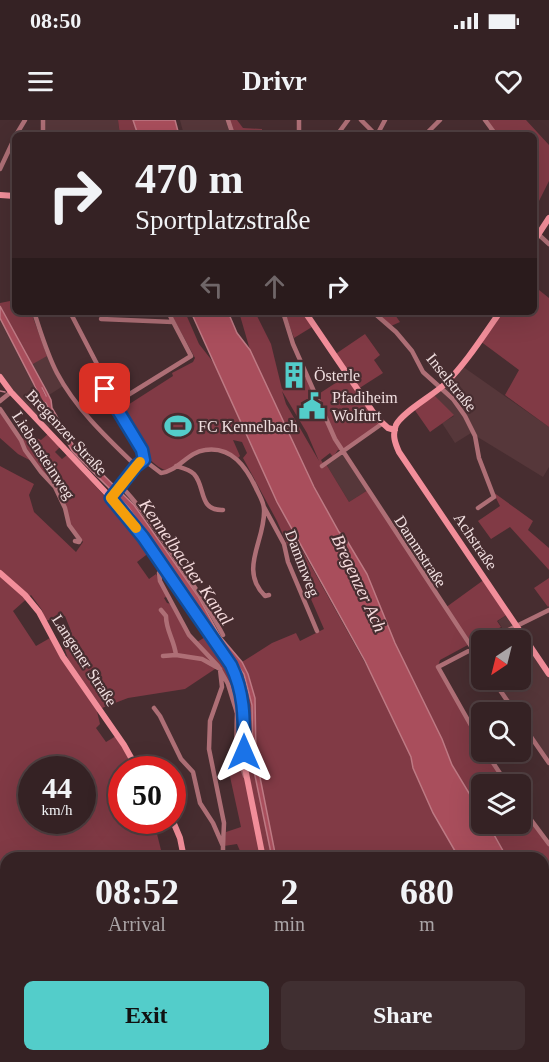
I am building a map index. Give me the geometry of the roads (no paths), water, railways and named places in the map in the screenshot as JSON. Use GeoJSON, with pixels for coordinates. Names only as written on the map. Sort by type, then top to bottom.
{"type":"FeatureCollection","features":[{"type":"Feature","properties":{"kind":"main road"},"geometry":{"type":"LineString","coordinates":[[538,234],[549,218]]}},
{"type":"Feature","properties":{"kind":"main road"},"geometry":{"type":"LineString","coordinates":[[307,315],[373,412],[384,424],[396,428],[405,415],[440,389],[454,374],[498,315]]}},
{"type":"Feature","properties":{"kind":"main road","name":"Bregenzer Straße"},"geometry":{"type":"LineString","coordinates":[[0,377],[8,394],[112,496],[231,665],[238,679],[244,706],[244,763],[262,852]]}},
{"type":"Feature","properties":{"kind":"main road","name":"Achstraße"},"geometry":{"type":"LineString","coordinates":[[396,428],[395,441],[399,452],[549,674]]}},
{"type":"Feature","properties":{"kind":"main road","name":"Langener Straße"},"geometry":{"type":"LineString","coordinates":[[0,573],[25,595],[39,612],[63,657],[130,756]]}},
{"type":"Feature","properties":{"kind":"main road"},"geometry":{"type":"LineString","coordinates":[[178,834],[183,852]]}},
{"type":"Feature","properties":{"kind":"street"},"geometry":{"type":"LineString","coordinates":[[361,120],[373,132]]}},
{"type":"Feature","properties":{"kind":"street"},"geometry":{"type":"LineString","coordinates":[[428,132],[440,120]]}},
{"type":"Feature","properties":{"kind":"street"},"geometry":{"type":"LineString","coordinates":[[484,120],[494,132]]}},
{"type":"Feature","properties":{"kind":"street"},"geometry":{"type":"LineString","coordinates":[[0,169],[12,144]]}},
{"type":"Feature","properties":{"kind":"street"},"geometry":{"type":"LineString","coordinates":[[538,234],[549,244]]}},
{"type":"Feature","properties":{"kind":"street"},"geometry":{"type":"LineString","coordinates":[[35,315],[49,356],[64,385],[94,424],[136,466]]}},
{"type":"Feature","properties":{"kind":"street"},"geometry":{"type":"LineString","coordinates":[[72,315],[98,366]]}},
{"type":"Feature","properties":{"kind":"street"},"geometry":{"type":"LineString","coordinates":[[106,367],[120,392],[128,395],[191,356],[170,315]]}},
{"type":"Feature","properties":{"kind":"street","name":"Dammstraße"},"geometry":{"type":"LineString","coordinates":[[283,315],[305,371],[342,451],[471,647]]}},
{"type":"Feature","properties":{"kind":"street","name":"Inselstraße"},"geometry":{"type":"LineString","coordinates":[[376,315],[396,332],[412,351],[423,372],[458,406],[475,436],[479,458],[494,497],[478,508]]}},
{"type":"Feature","properties":{"kind":"street"},"geometry":{"type":"LineString","coordinates":[[101,319],[173,322]]}},
{"type":"Feature","properties":{"kind":"street"},"geometry":{"type":"LineString","coordinates":[[105,389],[142,450],[144,460],[136,466],[112,496]]}},
{"type":"Feature","properties":{"kind":"street","name":"Liebensteinweg"},"geometry":{"type":"LineString","coordinates":[[0,393],[8,394]]}},
{"type":"Feature","properties":{"kind":"street","name":"Liebensteinweg"},"geometry":{"type":"LineString","coordinates":[[0,401],[8,394]]}},
{"type":"Feature","properties":{"kind":"street","name":"Liebensteinweg"},"geometry":{"type":"LineString","coordinates":[[0,409],[40,472],[55,487],[65,508],[69,525],[80,540],[75,541]]}},
{"type":"Feature","properties":{"kind":"street"},"geometry":{"type":"LineString","coordinates":[[322,466],[384,424]]}},
{"type":"Feature","properties":{"kind":"street","name":"Dammweg"},"geometry":{"type":"LineString","coordinates":[[144,460],[158,472],[167,472],[190,456],[205,450],[226,452],[244,467],[284,544],[288,562],[317,631]]}},
{"type":"Feature","properties":{"kind":"street"},"geometry":{"type":"LineString","coordinates":[[176,466],[194,475],[210,507],[223,510]]}},
{"type":"Feature","properties":{"kind":"street"},"geometry":{"type":"LineString","coordinates":[[120,487],[136,502],[164,542],[223,635]]}},
{"type":"Feature","properties":{"kind":"street"},"geometry":{"type":"LineString","coordinates":[[264,507],[263,524],[252,568],[261,592],[265,596],[269,595]]}},
{"type":"Feature","properties":{"kind":"street"},"geometry":{"type":"LineString","coordinates":[[164,569],[159,573],[160,581],[189,635],[220,669],[228,684],[237,713],[236,750],[243,774],[247,777]]}},
{"type":"Feature","properties":{"kind":"street"},"geometry":{"type":"LineString","coordinates":[[161,610],[166,616],[166,626],[173,638],[176,655]]}},
{"type":"Feature","properties":{"kind":"street"},"geometry":{"type":"LineString","coordinates":[[510,630],[549,610]]}},
{"type":"Feature","properties":{"kind":"street"},"geometry":{"type":"LineString","coordinates":[[471,650],[438,666],[471,725]]}},
{"type":"Feature","properties":{"kind":"street"},"geometry":{"type":"LineString","coordinates":[[164,656],[176,655],[207,660],[220,669],[222,687],[210,721],[209,749],[224,823],[223,852]]}},
{"type":"Feature","properties":{"kind":"street"},"geometry":{"type":"LineString","coordinates":[[153,708],[160,716],[181,759],[193,772],[200,803],[213,823],[223,846]]}},
{"type":"Feature","properties":{"kind":"street"},"geometry":{"type":"LineString","coordinates":[[531,737],[549,763]]}},
{"type":"Feature","properties":{"kind":"street"},"geometry":{"type":"LineString","coordinates":[[531,820],[549,844]]}},
{"type":"Feature","properties":{"kind":"water"},"geometry":{"type":"Polygon","coordinates":[[[133,120],[175,120],[178,132],[137,132],[133,120]]]}},
{"type":"Feature","properties":{"kind":"water"},"geometry":{"type":"Polygon","coordinates":[[[0,306],[74,446],[134,505],[198,596],[220,636],[242,662],[255,698],[256,757],[275,852],[271,852],[253,766],[252,705],[244,674],[207,624],[129,508],[72,451],[43,398],[46,396],[42,388],[37,390],[0,318],[0,306]]]}},
{"type":"Feature","properties":{"kind":"water","name":"Bregenzer Ach"},"geometry":{"type":"Polygon","coordinates":[[[192,315],[229,315],[237,333],[250,350],[314,487],[339,532],[346,539],[367,574],[395,643],[442,739],[452,765],[471,796],[471,834],[494,834],[504,852],[456,852],[433,813],[413,768],[411,757],[365,661],[277,502],[192,315]]]}},
{"type":"Feature","properties":{"kind":"waterway","name":"Kennelbacher Kanal"},"geometry":{"type":"LineString","coordinates":[[37,384],[45,400]]}},
{"type":"Feature","properties":{"kind":"waterway"},"geometry":{"type":"LineString","coordinates":[[0,391],[5,392]]}},
{"type":"Feature","properties":{"kind":"place","name":"Österle"},"geometry":{"type":"Point","coordinates":[294,375]}},
{"type":"Feature","properties":{"kind":"place","name":"Pfadiheim Wolfurt"},"geometry":{"type":"Point","coordinates":[312,406]}},
{"type":"Feature","properties":{"kind":"place","name":"FC Kennelbach"},"geometry":{"type":"Point","coordinates":[178,426]}}]}
